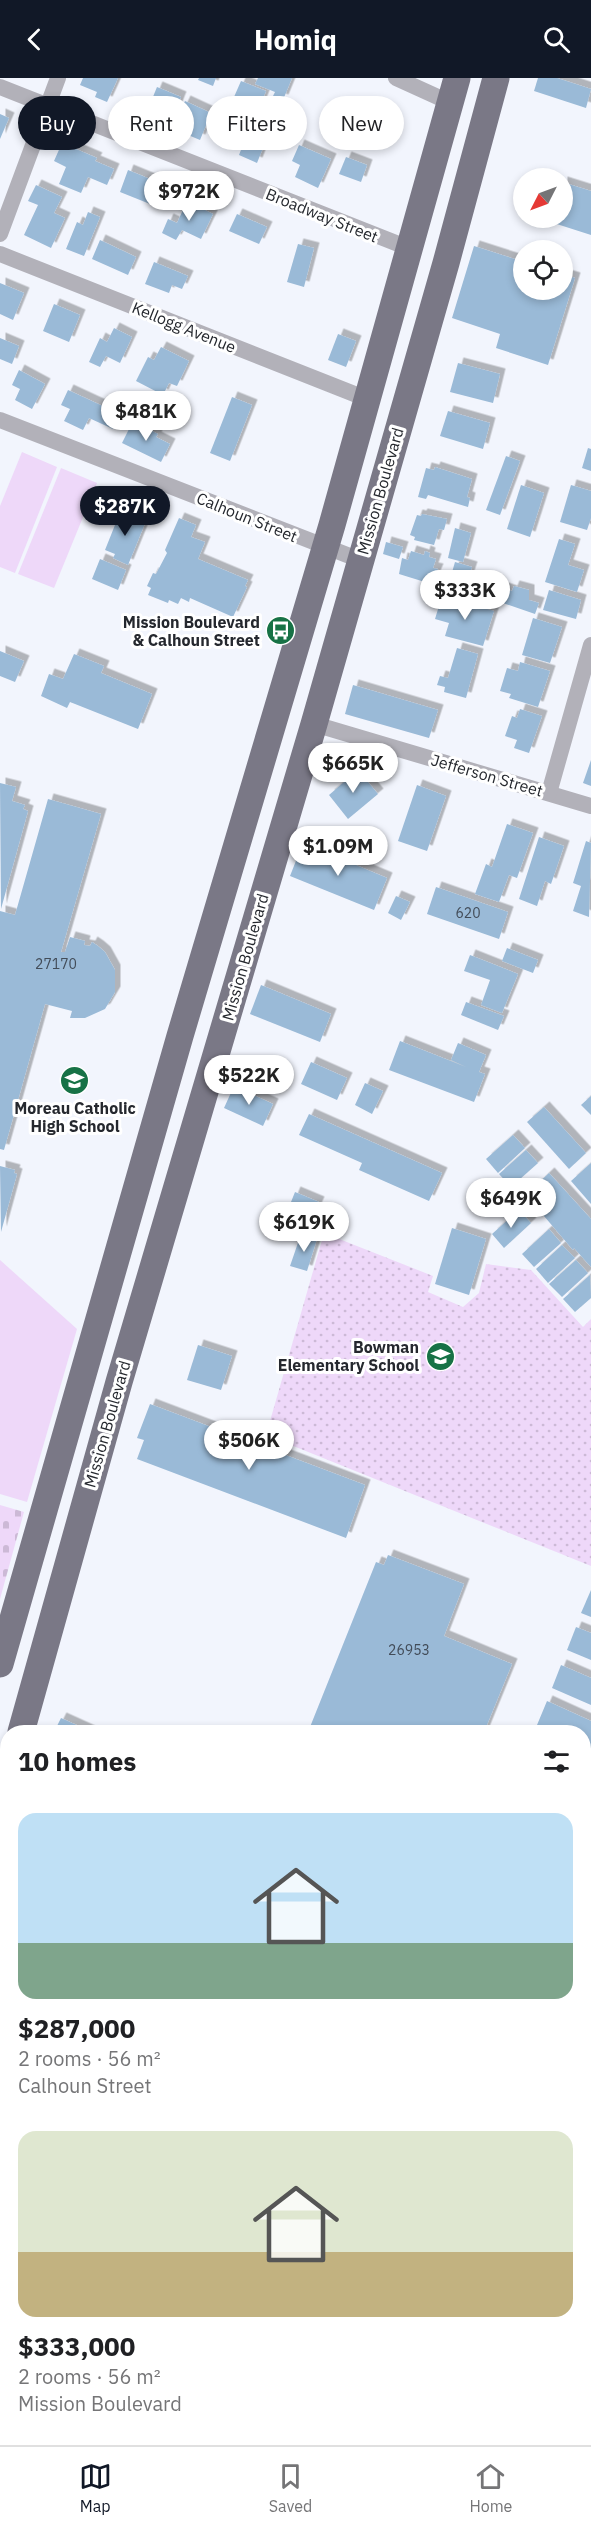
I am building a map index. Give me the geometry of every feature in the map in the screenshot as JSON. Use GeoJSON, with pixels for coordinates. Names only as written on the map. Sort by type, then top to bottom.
{"type":"FeatureCollection","features":[{"type":"Feature","properties":{"kind":"main road","name":"Mission Boulevard"},"geometry":{"type":"LineString","coordinates":[[23,1725],[93,1473],[314,724],[443,274],[496,78]]}},
{"type":"Feature","properties":{"kind":"main road"},"geometry":{"type":"LineString","coordinates":[[0,1664],[82,1372],[411,249],[454,90]]}},
{"type":"Feature","properties":{"kind":"main road"},"geometry":{"type":"LineString","coordinates":[[236,850],[273,862]]}},
{"type":"Feature","properties":{"kind":"main road"},"geometry":{"type":"LineString","coordinates":[[82,1372],[83,1455],[93,1473]]}},
{"type":"Feature","properties":{"kind":"street"},"geometry":{"type":"LineString","coordinates":[[51,96],[58,78]]}},
{"type":"Feature","properties":{"kind":"street"},"geometry":{"type":"LineString","coordinates":[[396,78],[454,90]]}},
{"type":"Feature","properties":{"kind":"street","name":"Broadway Street"},"geometry":{"type":"LineString","coordinates":[[0,87],[21,96]]}},
{"type":"Feature","properties":{"kind":"street","name":"Broadway Street"},"geometry":{"type":"LineString","coordinates":[[96,126],[411,249]]}},
{"type":"Feature","properties":{"kind":"street"},"geometry":{"type":"LineString","coordinates":[[0,234],[31,150]]}},
{"type":"Feature","properties":{"kind":"street","name":"Kellogg Avenue"},"geometry":{"type":"LineString","coordinates":[[0,254],[367,399]]}},
{"type":"Feature","properties":{"kind":"street","name":"Calhoun Street"},"geometry":{"type":"LineString","coordinates":[[0,420],[360,560]]}},
{"type":"Feature","properties":{"kind":"street"},"geometry":{"type":"LineString","coordinates":[[549,793],[591,645]]}},
{"type":"Feature","properties":{"kind":"street","name":"Jefferson Street"},"geometry":{"type":"LineString","coordinates":[[314,724],[591,806]]}},
{"type":"Feature","properties":{"kind":"green space"},"geometry":{"type":"Polygon","coordinates":[[[22,452],[57,467],[15,573],[0,567],[0,506],[22,452]]]}},
{"type":"Feature","properties":{"kind":"green space"},"geometry":{"type":"Polygon","coordinates":[[[61,468],[97,483],[54,588],[18,574],[61,468]]]}},
{"type":"Feature","properties":{"kind":"green space","name":"Bowman Elementary School"},"geometry":{"type":"Polygon","coordinates":[[[324,1233],[433,1276],[428,1292],[463,1307],[479,1293],[486,1264],[531,1270],[583,1327],[591,1319],[591,1566],[266,1435],[324,1233]]]}},
{"type":"Feature","properties":{"kind":"green space"},"geometry":{"type":"Polygon","coordinates":[[[0,1260],[77,1329],[27,1502],[0,1494],[0,1260]]]}},
{"type":"Feature","properties":{"kind":"green space"},"geometry":{"type":"Polygon","coordinates":[[[0,1505],[24,1512],[0,1599],[0,1505]]]}},
{"type":"Feature","properties":{"kind":"building"},"geometry":{"type":"Polygon","coordinates":[[[83,78],[118,78],[107,102],[96,97],[97,92],[80,85],[83,78]]]}},
{"type":"Feature","properties":{"kind":"building"},"geometry":{"type":"Polygon","coordinates":[[[199,78],[216,78],[213,86],[198,80],[199,78]]]}},
{"type":"Feature","properties":{"kind":"building"},"geometry":{"type":"Polygon","coordinates":[[[258,78],[292,78],[285,96],[273,96],[275,92],[255,84],[258,78]]]}},
{"type":"Feature","properties":{"kind":"building"},"geometry":{"type":"Polygon","coordinates":[[[538,78],[557,78],[591,89],[586,108],[534,91],[538,78]]]}},
{"type":"Feature","properties":{"kind":"building"},"geometry":{"type":"Polygon","coordinates":[[[241,81],[266,91],[264,96],[234,96],[241,81]]]}},
{"type":"Feature","properties":{"kind":"building"},"geometry":{"type":"Polygon","coordinates":[[[157,87],[179,96],[153,96],[157,87]]]}},
{"type":"Feature","properties":{"kind":"building"},"geometry":{"type":"Polygon","coordinates":[[[194,105],[206,111],[206,125],[200,140],[194,137],[194,105]]]}},
{"type":"Feature","properties":{"kind":"building"},"geometry":{"type":"Polygon","coordinates":[[[0,114],[9,118],[0,139],[0,114]]]}},
{"type":"Feature","properties":{"kind":"building"},"geometry":{"type":"Polygon","coordinates":[[[307,148],[331,159],[318,188],[295,177],[300,165],[292,161],[297,150],[307,148]]]}},
{"type":"Feature","properties":{"kind":"building"},"geometry":{"type":"Polygon","coordinates":[[[59,150],[78,150],[97,158],[95,161],[114,169],[107,185],[88,177],[81,193],[59,184],[66,167],[54,161],[59,150]]]}},
{"type":"Feature","properties":{"kind":"building"},"geometry":{"type":"Polygon","coordinates":[[[241,150],[262,150],[257,163],[239,155],[241,150]]]}},
{"type":"Feature","properties":{"kind":"building"},"geometry":{"type":"Polygon","coordinates":[[[346,157],[367,165],[361,182],[339,174],[346,157]]]}},
{"type":"Feature","properties":{"kind":"building"},"geometry":{"type":"Polygon","coordinates":[[[128,170],[150,179],[147,188],[165,195],[160,208],[120,192],[128,170]]]}},
{"type":"Feature","properties":{"kind":"building"},"geometry":{"type":"Polygon","coordinates":[[[36,185],[62,197],[54,213],[65,218],[51,248],[24,235],[38,205],[28,201],[36,185]]]}},
{"type":"Feature","properties":{"kind":"building"},"geometry":{"type":"Polygon","coordinates":[[[573,185],[591,191],[591,235],[569,228],[573,228],[573,185]]]}},
{"type":"Feature","properties":{"kind":"building"},"geometry":{"type":"Polygon","coordinates":[[[187,201],[213,214],[201,239],[182,230],[176,240],[162,233],[168,219],[177,223],[187,201]]]}},
{"type":"Feature","properties":{"kind":"building"},"geometry":{"type":"Polygon","coordinates":[[[88,212],[100,217],[84,256],[66,249],[77,222],[83,225],[88,212]]]}},
{"type":"Feature","properties":{"kind":"building"},"geometry":{"type":"Polygon","coordinates":[[[237,214],[267,227],[259,244],[229,231],[237,214]]]}},
{"type":"Feature","properties":{"kind":"building"},"geometry":{"type":"Polygon","coordinates":[[[100,240],[136,257],[128,275],[92,259],[100,240]]]}},
{"type":"Feature","properties":{"kind":"building"},"geometry":{"type":"Polygon","coordinates":[[[298,244],[314,248],[304,287],[287,282],[298,244]]]}},
{"type":"Feature","properties":{"kind":"building"},"geometry":{"type":"Polygon","coordinates":[[[474,246],[513,258],[513,300],[568,300],[548,365],[496,348],[500,334],[452,318],[474,246]]]}},
{"type":"Feature","properties":{"kind":"building"},"geometry":{"type":"Polygon","coordinates":[[[154,262],[188,276],[182,289],[172,285],[169,293],[145,284],[154,262]]]}},
{"type":"Feature","properties":{"kind":"building"},"geometry":{"type":"Polygon","coordinates":[[[0,283],[24,293],[13,320],[0,314],[0,283]]]}},
{"type":"Feature","properties":{"kind":"building"},"geometry":{"type":"Polygon","coordinates":[[[54,304],[80,315],[69,342],[43,331],[54,304]]]}},
{"type":"Feature","properties":{"kind":"building"},"geometry":{"type":"Polygon","coordinates":[[[114,328],[132,337],[120,363],[106,356],[100,367],[89,362],[100,338],[107,342],[114,328]]]}},
{"type":"Feature","properties":{"kind":"building"},"geometry":{"type":"Polygon","coordinates":[[[338,334],[356,341],[346,367],[328,360],[338,334]]]}},
{"type":"Feature","properties":{"kind":"building"},"geometry":{"type":"Polygon","coordinates":[[[0,338],[19,346],[12,364],[0,359],[0,338]]]}},
{"type":"Feature","properties":{"kind":"building"},"geometry":{"type":"Polygon","coordinates":[[[161,347],[189,361],[177,386],[169,383],[163,395],[136,381],[148,357],[154,360],[161,347]]]}},
{"type":"Feature","properties":{"kind":"building"},"geometry":{"type":"Polygon","coordinates":[[[458,363],[500,374],[493,403],[450,392],[458,363]]]}},
{"type":"Feature","properties":{"kind":"building"},"geometry":{"type":"Polygon","coordinates":[[[19,370],[45,384],[32,409],[15,400],[20,389],[12,385],[19,370]]]}},
{"type":"Feature","properties":{"kind":"building"},"geometry":{"type":"Polygon","coordinates":[[[68,390],[120,414],[113,429],[89,418],[83,430],[64,421],[70,409],[61,405],[68,390]]]}},
{"type":"Feature","properties":{"kind":"building"},"geometry":{"type":"Polygon","coordinates":[[[232,397],[252,405],[230,461],[210,453],[232,397]]]}},
{"type":"Feature","properties":{"kind":"building"},"geometry":{"type":"Polygon","coordinates":[[[448,411],[490,423],[483,449],[440,436],[448,411]]]}},
{"type":"Feature","properties":{"kind":"building"},"geometry":{"type":"Polygon","coordinates":[[[133,421],[158,434],[156,437],[170,444],[161,462],[122,443],[133,421]]]}},
{"type":"Feature","properties":{"kind":"building"},"geometry":{"type":"Polygon","coordinates":[[[588,448],[591,449],[591,471],[582,468],[588,448]]]}},
{"type":"Feature","properties":{"kind":"building"},"geometry":{"type":"Polygon","coordinates":[[[506,456],[520,461],[500,515],[486,510],[506,456]]]}},
{"type":"Feature","properties":{"kind":"building"},"geometry":{"type":"Polygon","coordinates":[[[435,467],[472,479],[467,497],[470,498],[468,507],[428,495],[426,499],[418,497],[426,468],[434,470],[435,467]]]}},
{"type":"Feature","properties":{"kind":"building"},"geometry":{"type":"Polygon","coordinates":[[[521,485],[544,493],[530,537],[507,529],[521,485]]]}},
{"type":"Feature","properties":{"kind":"building"},"geometry":{"type":"Polygon","coordinates":[[[571,485],[591,491],[591,518],[587,530],[560,522],[571,485]]]}},
{"type":"Feature","properties":{"kind":"building"},"geometry":{"type":"Polygon","coordinates":[[[121,510],[146,521],[128,565],[113,558],[115,554],[105,550],[121,510]]]}},
{"type":"Feature","properties":{"kind":"building"},"geometry":{"type":"Polygon","coordinates":[[[417,515],[447,519],[444,530],[439,529],[434,545],[414,540],[415,537],[410,535],[417,515]]]}},
{"type":"Feature","properties":{"kind":"building"},"geometry":{"type":"Polygon","coordinates":[[[179,518],[196,525],[191,537],[205,542],[198,559],[248,580],[233,617],[190,598],[189,602],[181,598],[178,604],[169,600],[168,603],[148,595],[151,588],[147,586],[167,553],[165,550],[179,518]]]}},
{"type":"Feature","properties":{"kind":"building"},"geometry":{"type":"Polygon","coordinates":[[[455,528],[471,533],[463,562],[448,558],[455,528]]]}},
{"type":"Feature","properties":{"kind":"building"},"geometry":{"type":"Polygon","coordinates":[[[559,539],[575,544],[568,565],[584,570],[577,592],[545,582],[559,539]]]}},
{"type":"Feature","properties":{"kind":"building"},"geometry":{"type":"Polygon","coordinates":[[[386,542],[403,547],[399,559],[383,554],[386,542]]]}},
{"type":"Feature","properties":{"kind":"building"},"geometry":{"type":"Polygon","coordinates":[[[411,551],[424,555],[425,551],[430,553],[429,557],[436,559],[433,568],[438,569],[435,576],[430,575],[428,583],[399,574],[402,558],[408,560],[411,551]]]}},
{"type":"Feature","properties":{"kind":"building"},"geometry":{"type":"Polygon","coordinates":[[[100,559],[126,570],[118,590],[92,579],[100,559]]]}},
{"type":"Feature","properties":{"kind":"building"},"geometry":{"type":"Polygon","coordinates":[[[455,562],[472,567],[464,591],[448,586],[455,562]]]}},
{"type":"Feature","properties":{"kind":"building"},"geometry":{"type":"Polygon","coordinates":[[[514,586],[529,590],[529,600],[539,603],[535,614],[500,602],[503,588],[512,591],[514,586]]]}},
{"type":"Feature","properties":{"kind":"building"},"geometry":{"type":"Polygon","coordinates":[[[549,590],[581,600],[576,619],[543,610],[549,590]]]}},
{"type":"Feature","properties":{"kind":"building"},"geometry":{"type":"Polygon","coordinates":[[[442,596],[494,611],[483,646],[445,636],[449,623],[435,619],[442,596]]]}},
{"type":"Feature","properties":{"kind":"building"},"geometry":{"type":"Polygon","coordinates":[[[533,618],[562,627],[550,663],[522,655],[533,618]]]}},
{"type":"Feature","properties":{"kind":"building"},"geometry":{"type":"Polygon","coordinates":[[[457,648],[478,654],[466,698],[444,692],[445,687],[437,685],[440,676],[448,678],[457,648]]]}},
{"type":"Feature","properties":{"kind":"building"},"geometry":{"type":"Polygon","coordinates":[[[0,651],[24,661],[15,682],[0,676],[0,651]]]}},
{"type":"Feature","properties":{"kind":"building"},"geometry":{"type":"Polygon","coordinates":[[[74,654],[104,666],[101,673],[152,694],[138,729],[70,702],[67,708],[41,696],[49,674],[63,679],[74,654]]]}},
{"type":"Feature","properties":{"kind":"building"},"geometry":{"type":"Polygon","coordinates":[[[520,662],[550,671],[538,707],[509,698],[511,694],[500,691],[507,668],[518,671],[520,662]]]}},
{"type":"Feature","properties":{"kind":"building"},"geometry":{"type":"Polygon","coordinates":[[[353,685],[438,710],[429,738],[345,714],[353,685]]]}},
{"type":"Feature","properties":{"kind":"building"},"geometry":{"type":"Polygon","coordinates":[[[520,709],[542,716],[529,753],[514,748],[517,740],[505,736],[512,716],[517,718],[520,709]]]}},
{"type":"Feature","properties":{"kind":"building"},"geometry":{"type":"Polygon","coordinates":[[[591,760],[591,786],[583,783],[591,760]]]}},
{"type":"Feature","properties":{"kind":"building"},"geometry":{"type":"Polygon","coordinates":[[[358,770],[378,794],[348,819],[329,795],[358,770]]]}},
{"type":"Feature","properties":{"kind":"building"},"geometry":{"type":"Polygon","coordinates":[[[0,783],[16,787],[12,801],[25,805],[23,809],[28,811],[1,909],[0,783]]]}},
{"type":"Feature","properties":{"kind":"building"},"geometry":{"type":"Polygon","coordinates":[[[417,785],[446,796],[427,851],[398,841],[417,785]]]}},
{"type":"Feature","properties":{"kind":"building"},"geometry":{"type":"Polygon","coordinates":[[[48,799],[101,814],[61,952],[65,952],[70,937],[85,941],[84,945],[90,946],[92,942],[98,946],[105,952],[115,970],[115,992],[105,1009],[85,1018],[70,1018],[72,1011],[45,1004],[4,1150],[0,1149],[0,911],[15,915],[48,799]]]}},
{"type":"Feature","properties":{"kind":"building"},"geometry":{"type":"Polygon","coordinates":[[[507,824],[533,833],[517,878],[509,875],[499,902],[475,894],[486,864],[492,867],[507,824]]]}},
{"type":"Feature","properties":{"kind":"building"},"geometry":{"type":"Polygon","coordinates":[[[539,837],[564,846],[551,884],[545,881],[537,906],[519,899],[539,837]]]}},
{"type":"Feature","properties":{"kind":"building"},"geometry":{"type":"Polygon","coordinates":[[[586,841],[591,843],[589,917],[573,911],[581,886],[573,883],[586,841]]]}},
{"type":"Feature","properties":{"kind":"building"},"geometry":{"type":"Polygon","coordinates":[[[303,843],[387,878],[374,910],[290,876],[303,843]]]}},
{"type":"Feature","properties":{"kind":"building"},"geometry":{"type":"Polygon","coordinates":[[[436,887],[508,912],[499,939],[427,914],[436,887]]]}},
{"type":"Feature","properties":{"kind":"building"},"geometry":{"type":"Polygon","coordinates":[[[396,896],[410,902],[401,920],[388,913],[396,896]]]}},
{"type":"Feature","properties":{"kind":"building"},"geometry":{"type":"Polygon","coordinates":[[[507,948],[538,960],[533,973],[502,961],[507,948]]]}},
{"type":"Feature","properties":{"kind":"building"},"geometry":{"type":"Polygon","coordinates":[[[470,955],[518,974],[502,1013],[481,1005],[490,980],[464,971],[470,955]]]}},
{"type":"Feature","properties":{"kind":"building"},"geometry":{"type":"Polygon","coordinates":[[[261,985],[331,1014],[320,1042],[250,1014],[261,985]]]}},
{"type":"Feature","properties":{"kind":"building"},"geometry":{"type":"Polygon","coordinates":[[[466,1002],[504,1016],[498,1030],[461,1015],[466,1002]]]}},
{"type":"Feature","properties":{"kind":"building"},"geometry":{"type":"Polygon","coordinates":[[[400,1041],[466,1067],[451,1060],[458,1043],[486,1055],[479,1072],[485,1074],[474,1102],[389,1070],[400,1041]]]}},
{"type":"Feature","properties":{"kind":"building"},"geometry":{"type":"Polygon","coordinates":[[[311,1062],[347,1078],[337,1100],[301,1084],[311,1062]]]}},
{"type":"Feature","properties":{"kind":"building"},"geometry":{"type":"Polygon","coordinates":[[[365,1083],[383,1091],[372,1114],[355,1105],[365,1083]]]}},
{"type":"Feature","properties":{"kind":"building"},"geometry":{"type":"Polygon","coordinates":[[[234,1086],[273,1104],[263,1126],[224,1108],[234,1086]]]}},
{"type":"Feature","properties":{"kind":"building"},"geometry":{"type":"Polygon","coordinates":[[[591,1096],[591,1115],[581,1105],[591,1096]]]}},
{"type":"Feature","properties":{"kind":"building"},"geometry":{"type":"Polygon","coordinates":[[[544,1107],[586,1153],[569,1169],[527,1122],[544,1107]]]}},
{"type":"Feature","properties":{"kind":"building"},"geometry":{"type":"Polygon","coordinates":[[[309,1114],[442,1173],[429,1201],[359,1170],[362,1163],[299,1135],[309,1114]]]}},
{"type":"Feature","properties":{"kind":"building"},"geometry":{"type":"Polygon","coordinates":[[[513,1135],[525,1148],[498,1173],[486,1159],[513,1135]]]}},
{"type":"Feature","properties":{"kind":"building"},"geometry":{"type":"Polygon","coordinates":[[[526,1150],[538,1163],[511,1187],[499,1174],[526,1150]]]}},
{"type":"Feature","properties":{"kind":"building"},"geometry":{"type":"Polygon","coordinates":[[[591,1163],[591,1204],[571,1181],[591,1163]]]}},
{"type":"Feature","properties":{"kind":"building"},"geometry":{"type":"Polygon","coordinates":[[[0,1166],[15,1170],[14,1173],[17,1174],[1,1232],[0,1166]]]}},
{"type":"Feature","properties":{"kind":"building"},"geometry":{"type":"Polygon","coordinates":[[[549,1173],[591,1219],[591,1267],[574,1248],[573,1250],[526,1195],[549,1173]]]}},
{"type":"Feature","properties":{"kind":"building"},"geometry":{"type":"Polygon","coordinates":[[[295,1192],[319,1202],[310,1222],[287,1212],[295,1192]]]}},
{"type":"Feature","properties":{"kind":"building"},"geometry":{"type":"Polygon","coordinates":[[[519,1210],[531,1223],[504,1248],[492,1234],[519,1210]]]}},
{"type":"Feature","properties":{"kind":"building"},"geometry":{"type":"Polygon","coordinates":[[[452,1228],[486,1239],[469,1295],[435,1284],[452,1228]]]}},
{"type":"Feature","properties":{"kind":"building"},"geometry":{"type":"Polygon","coordinates":[[[549,1229],[561,1243],[534,1267],[522,1254],[549,1229]]]}},
{"type":"Feature","properties":{"kind":"building"},"geometry":{"type":"Polygon","coordinates":[[[301,1234],[317,1239],[307,1271],[290,1266],[301,1234]]]}},
{"type":"Feature","properties":{"kind":"building"},"geometry":{"type":"Polygon","coordinates":[[[562,1245],[575,1258],[548,1283],[536,1269],[562,1245]]]}},
{"type":"Feature","properties":{"kind":"building"},"geometry":{"type":"Polygon","coordinates":[[[576,1260],[588,1273],[562,1297],[549,1284],[576,1260]]]}},
{"type":"Feature","properties":{"kind":"building"},"geometry":{"type":"Polygon","coordinates":[[[590,1275],[591,1298],[575,1312],[563,1299],[590,1275]]]}},
{"type":"Feature","properties":{"kind":"building"},"geometry":{"type":"Polygon","coordinates":[[[198,1345],[232,1356],[221,1390],[187,1380],[198,1345]]]}},
{"type":"Feature","properties":{"kind":"building"},"geometry":{"type":"Polygon","coordinates":[[[150,1404],[365,1485],[346,1538],[137,1459],[144,1440],[137,1438],[150,1404]]]}},
{"type":"Feature","properties":{"kind":"building"},"geometry":{"type":"Polygon","coordinates":[[[388,1555],[464,1584],[444,1636],[512,1664],[487,1725],[311,1725],[376,1562],[384,1565],[388,1555]]]}},
{"type":"Feature","properties":{"kind":"building"},"geometry":{"type":"Polygon","coordinates":[[[591,1590],[591,1617],[581,1613],[591,1590]]]}},
{"type":"Feature","properties":{"kind":"building"},"geometry":{"type":"Polygon","coordinates":[[[576,1627],[591,1633],[591,1660],[567,1650],[576,1627]]]}},
{"type":"Feature","properties":{"kind":"building"},"geometry":{"type":"Polygon","coordinates":[[[561,1665],[591,1678],[591,1705],[552,1688],[561,1665]]]}},
{"type":"Feature","properties":{"kind":"building"},"geometry":{"type":"Polygon","coordinates":[[[547,1701],[591,1721],[591,1725],[537,1725],[547,1701]]]}},
{"type":"Feature","properties":{"kind":"building"},"geometry":{"type":"Polygon","coordinates":[[[61,1718],[76,1725],[58,1725],[61,1718]]]}},
{"type":"Feature","properties":{"kind":"place","name":"Mission Boulevard & Calhoun Street"},"geometry":{"type":"Point","coordinates":[281,631]}},
{"type":"Feature","properties":{"kind":"place","name":"Moreau Catholic High School"},"geometry":{"type":"Point","coordinates":[75,1080]}},
{"type":"Feature","properties":{"kind":"place","name":"Bowman Elementary School"},"geometry":{"type":"Point","coordinates":[440,1356]}}]}
